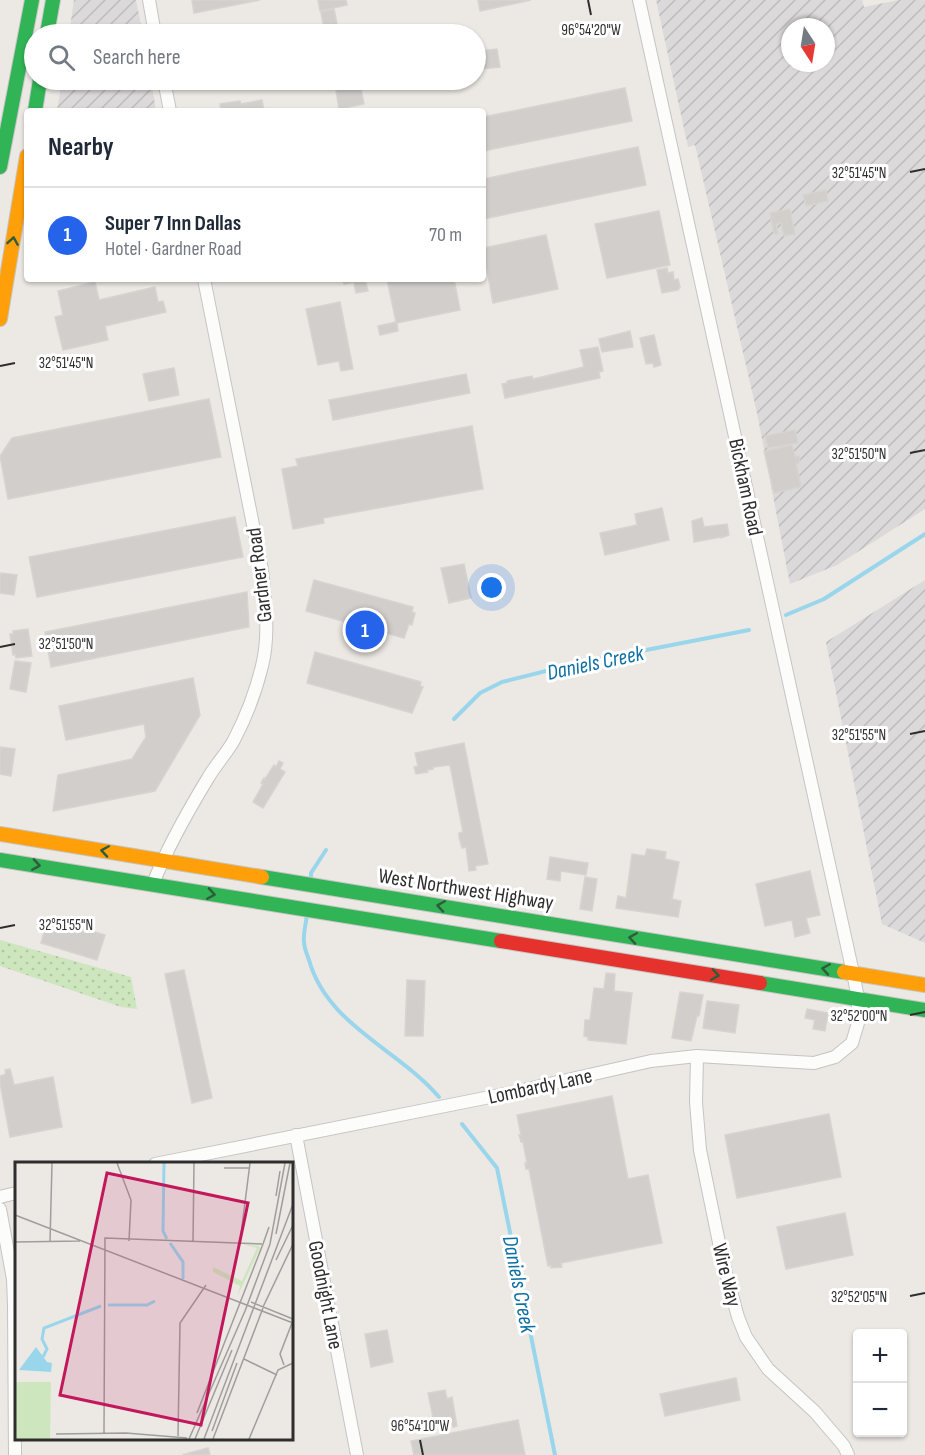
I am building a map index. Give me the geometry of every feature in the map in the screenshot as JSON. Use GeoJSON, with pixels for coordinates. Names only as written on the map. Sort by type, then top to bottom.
{"type":"FeatureCollection","features":[{"type":"Feature","properties":{"kind":"main road"},"geometry":{"type":"LineString","coordinates":[[27,24],[32,0]]}},
{"type":"Feature","properties":{"kind":"main road"},"geometry":{"type":"LineString","coordinates":[[49,24],[53,0]]}},
{"type":"Feature","properties":{"kind":"main road"},"geometry":{"type":"LineString","coordinates":[[0,166],[24,40]]}},
{"type":"Feature","properties":{"kind":"main road"},"geometry":{"type":"LineString","coordinates":[[35,108],[38,90]]}},
{"type":"Feature","properties":{"kind":"main road"},"geometry":{"type":"LineString","coordinates":[[0,151],[8,121]]}},
{"type":"Feature","properties":{"kind":"main road"},"geometry":{"type":"LineString","coordinates":[[0,319],[24,174]]}},
{"type":"Feature","properties":{"kind":"main road","name":"West Northwest Highway"},"geometry":{"type":"LineString","coordinates":[[0,834],[925,985]]}},
{"type":"Feature","properties":{"kind":"main road"},"geometry":{"type":"LineString","coordinates":[[0,860],[925,1010]]}},
{"type":"Feature","properties":{"kind":"main road"},"geometry":{"type":"LineString","coordinates":[[514,943],[519,919]]}},
{"type":"Feature","properties":{"kind":"main road"},"geometry":{"type":"LineString","coordinates":[[669,968],[673,944]]}},
{"type":"Feature","properties":{"kind":"street"},"geometry":{"type":"LineString","coordinates":[[149,0],[153,24]]}},
{"type":"Feature","properties":{"kind":"street","name":"Bickham Road"},"geometry":{"type":"LineString","coordinates":[[639,0],[853,973]]}},
{"type":"Feature","properties":{"kind":"street"},"geometry":{"type":"LineString","coordinates":[[166,90],[169,108]]}},
{"type":"Feature","properties":{"kind":"street","name":"Gardner Road"},"geometry":{"type":"LineString","coordinates":[[153,884],[162,861],[208,777],[234,740],[255,689],[263,664],[265,644],[266,613],[262,570],[205,282]]}},
{"type":"Feature","properties":{"kind":"street","name":"Lombardy Lane"},"geometry":{"type":"LineString","coordinates":[[165,1162],[505,1094],[651,1061],[697,1056],[814,1063],[835,1058],[852,1043],[858,1023],[858,998],[853,973]]}},
{"type":"Feature","properties":{"kind":"street","name":"Wire Way"},"geometry":{"type":"LineString","coordinates":[[697,1056],[696,1118],[700,1150],[723,1262],[738,1317],[746,1337],[768,1369],[815,1412],[844,1446],[848,1455]]}},
{"type":"Feature","properties":{"kind":"street","name":"Goodnight Lane"},"geometry":{"type":"LineString","coordinates":[[296,1135],[357,1455]]}},
{"type":"Feature","properties":{"kind":"street"},"geometry":{"type":"LineString","coordinates":[[0,1197],[15,1193]]}},
{"type":"Feature","properties":{"kind":"street"},"geometry":{"type":"LineString","coordinates":[[0,1209],[13,1279],[15,1305],[15,1455]]}},
{"type":"Feature","properties":{"kind":"shaded area"},"geometry":{"type":"Polygon","coordinates":[[[74,0],[136,0],[141,24],[70,24],[74,0]]]}},
{"type":"Feature","properties":{"kind":"shaded area"},"geometry":{"type":"Polygon","coordinates":[[[656,0],[862,0],[864,7],[899,0],[925,0],[925,509],[837,565],[790,584],[757,413],[695,145],[688,147],[656,0]]]}},
{"type":"Feature","properties":{"kind":"shaded area"},"geometry":{"type":"Polygon","coordinates":[[[60,90],[153,90],[156,108],[57,108],[60,90]]]}},
{"type":"Feature","properties":{"kind":"shaded area"},"geometry":{"type":"Polygon","coordinates":[[[925,580],[925,943],[882,924],[826,642],[925,580]]]}},
{"type":"Feature","properties":{"kind":"green space"},"geometry":{"type":"Polygon","coordinates":[[[0,940],[131,977],[137,1009],[121,1007],[0,966],[0,940]]]}},
{"type":"Feature","properties":{"kind":"building"},"geometry":{"type":"Polygon","coordinates":[[[192,0],[260,0],[194,13],[192,0]]]}},
{"type":"Feature","properties":{"kind":"building"},"geometry":{"type":"Polygon","coordinates":[[[318,0],[346,0],[347,5],[320,11],[318,0]]]}},
{"type":"Feature","properties":{"kind":"building"},"geometry":{"type":"Polygon","coordinates":[[[478,0],[531,0],[480,11],[478,0]]]}},
{"type":"Feature","properties":{"kind":"building"},"geometry":{"type":"Polygon","coordinates":[[[334,9],[337,24],[323,24],[321,12],[334,9]]]}},
{"type":"Feature","properties":{"kind":"building"},"geometry":{"type":"Polygon","coordinates":[[[497,49],[500,67],[486,68],[486,50],[497,49]]]}},
{"type":"Feature","properties":{"kind":"building"},"geometry":{"type":"Polygon","coordinates":[[[625,88],[632,121],[486,150],[486,116],[625,88]]]}},
{"type":"Feature","properties":{"kind":"building"},"geometry":{"type":"Polygon","coordinates":[[[336,90],[361,90],[364,104],[339,108],[336,90]]]}},
{"type":"Feature","properties":{"kind":"building"},"geometry":{"type":"Polygon","coordinates":[[[262,100],[263,108],[221,108],[220,104],[240,101],[241,104],[262,100]]]}},
{"type":"Feature","properties":{"kind":"building"},"geometry":{"type":"Polygon","coordinates":[[[638,147],[646,185],[486,218],[486,178],[638,147]]]}},
{"type":"Feature","properties":{"kind":"building"},"geometry":{"type":"Polygon","coordinates":[[[826,190],[828,201],[806,206],[803,195],[826,190]]]}},
{"type":"Feature","properties":{"kind":"building"},"geometry":{"type":"Polygon","coordinates":[[[790,209],[795,234],[784,236],[781,223],[776,224],[778,234],[774,234],[770,213],[790,209]]]}},
{"type":"Feature","properties":{"kind":"building"},"geometry":{"type":"Polygon","coordinates":[[[659,211],[670,265],[607,278],[595,224],[659,211]]]}},
{"type":"Feature","properties":{"kind":"building"},"geometry":{"type":"Polygon","coordinates":[[[546,235],[558,289],[493,303],[486,264],[486,247],[546,235]]]}},
{"type":"Feature","properties":{"kind":"building"},"geometry":{"type":"Polygon","coordinates":[[[667,268],[668,273],[673,272],[674,280],[678,279],[680,287],[678,290],[662,293],[657,270],[667,268]]]}},
{"type":"Feature","properties":{"kind":"building"},"geometry":{"type":"Polygon","coordinates":[[[95,282],[99,300],[155,287],[158,302],[163,301],[166,312],[105,326],[108,340],[63,350],[55,317],[63,315],[58,291],[95,282]]]}},
{"type":"Feature","properties":{"kind":"building"},"geometry":{"type":"Polygon","coordinates":[[[354,282],[366,282],[368,291],[356,293],[354,282]]]}},
{"type":"Feature","properties":{"kind":"building"},"geometry":{"type":"Polygon","coordinates":[[[388,282],[455,282],[460,310],[397,323],[398,331],[380,335],[378,326],[396,322],[388,282]]]}},
{"type":"Feature","properties":{"kind":"building"},"geometry":{"type":"Polygon","coordinates":[[[340,302],[353,369],[341,371],[339,361],[318,365],[306,309],[340,302]]]}},
{"type":"Feature","properties":{"kind":"building"},"geometry":{"type":"Polygon","coordinates":[[[630,331],[633,347],[602,352],[599,339],[630,331]]]}},
{"type":"Feature","properties":{"kind":"building"},"geometry":{"type":"Polygon","coordinates":[[[654,335],[661,365],[654,367],[653,363],[646,364],[640,338],[654,335]]]}},
{"type":"Feature","properties":{"kind":"building"},"geometry":{"type":"Polygon","coordinates":[[[598,347],[603,371],[599,372],[600,378],[505,398],[502,384],[507,381],[532,376],[533,379],[584,367],[580,350],[598,347]]]}},
{"type":"Feature","properties":{"kind":"building"},"geometry":{"type":"Polygon","coordinates":[[[174,368],[179,395],[149,401],[143,374],[174,368]]]}},
{"type":"Feature","properties":{"kind":"building"},"geometry":{"type":"Polygon","coordinates":[[[466,374],[470,393],[333,420],[329,400],[466,374]]]}},
{"type":"Feature","properties":{"kind":"building"},"geometry":{"type":"Polygon","coordinates":[[[209,399],[221,457],[8,499],[0,456],[12,438],[209,399]]]}},
{"type":"Feature","properties":{"kind":"building"},"geometry":{"type":"Polygon","coordinates":[[[472,426],[483,489],[323,518],[324,523],[293,529],[282,469],[298,466],[296,459],[472,426]]]}},
{"type":"Feature","properties":{"kind":"building"},"geometry":{"type":"Polygon","coordinates":[[[795,430],[798,443],[768,448],[765,436],[795,430]]]}},
{"type":"Feature","properties":{"kind":"building"},"geometry":{"type":"Polygon","coordinates":[[[792,445],[795,457],[799,456],[800,462],[796,463],[801,487],[774,493],[764,451],[792,445]]]}},
{"type":"Feature","properties":{"kind":"building"},"geometry":{"type":"Polygon","coordinates":[[[662,508],[669,540],[605,555],[600,533],[637,525],[635,514],[662,508]]]}},
{"type":"Feature","properties":{"kind":"building"},"geometry":{"type":"Polygon","coordinates":[[[235,517],[243,557],[37,597],[29,557],[235,517]]]}},
{"type":"Feature","properties":{"kind":"building"},"geometry":{"type":"Polygon","coordinates":[[[702,518],[704,527],[727,524],[729,535],[694,542],[692,521],[702,518]]]}},
{"type":"Feature","properties":{"kind":"building"},"geometry":{"type":"Polygon","coordinates":[[[464,564],[471,598],[449,603],[441,568],[464,564]]]}},
{"type":"Feature","properties":{"kind":"building"},"geometry":{"type":"Polygon","coordinates":[[[0,573],[17,575],[14,595],[0,593],[0,573]]]}},
{"type":"Feature","properties":{"kind":"building"},"geometry":{"type":"Polygon","coordinates":[[[314,580],[413,607],[412,612],[415,613],[412,625],[409,624],[404,638],[306,611],[314,580]]]}},
{"type":"Feature","properties":{"kind":"building"},"geometry":{"type":"Polygon","coordinates":[[[247,592],[249,627],[51,667],[45,632],[247,592]]]}},
{"type":"Feature","properties":{"kind":"building"},"geometry":{"type":"Polygon","coordinates":[[[28,629],[32,656],[16,658],[15,654],[13,655],[10,634],[13,634],[13,631],[28,629]]]}},
{"type":"Feature","properties":{"kind":"building"},"geometry":{"type":"Polygon","coordinates":[[[315,652],[421,682],[420,686],[423,687],[412,713],[307,683],[315,652]]]}},
{"type":"Feature","properties":{"kind":"building"},"geometry":{"type":"Polygon","coordinates":[[[15,661],[31,663],[26,692],[10,689],[15,661]]]}},
{"type":"Feature","properties":{"kind":"building"},"geometry":{"type":"Polygon","coordinates":[[[193,678],[200,715],[155,791],[53,811],[58,775],[132,759],[146,737],[144,724],[66,740],[59,706],[193,678]]]}},
{"type":"Feature","properties":{"kind":"building"},"geometry":{"type":"Polygon","coordinates":[[[464,743],[488,864],[475,866],[476,870],[469,871],[466,847],[462,848],[459,837],[459,833],[463,832],[450,765],[433,767],[427,770],[428,772],[416,774],[414,767],[418,766],[415,753],[464,743]]]}},
{"type":"Feature","properties":{"kind":"building"},"geometry":{"type":"Polygon","coordinates":[[[0,747],[15,749],[11,776],[0,774],[0,747]]]}},
{"type":"Feature","properties":{"kind":"building"},"geometry":{"type":"Polygon","coordinates":[[[279,761],[283,763],[280,769],[285,772],[263,808],[253,802],[264,778],[279,761]]]}},
{"type":"Feature","properties":{"kind":"building"},"geometry":{"type":"Polygon","coordinates":[[[647,849],[666,852],[665,859],[679,862],[672,899],[681,901],[678,917],[616,908],[618,896],[626,898],[632,854],[645,856],[647,849]]]}},
{"type":"Feature","properties":{"kind":"building"},"geometry":{"type":"Polygon","coordinates":[[[550,857],[588,863],[586,875],[561,871],[560,881],[547,879],[550,857]]]}},
{"type":"Feature","properties":{"kind":"building"},"geometry":{"type":"Polygon","coordinates":[[[810,871],[820,915],[806,918],[810,933],[795,937],[792,920],[765,926],[756,884],[810,871]]]}},
{"type":"Feature","properties":{"kind":"building"},"geometry":{"type":"Polygon","coordinates":[[[585,877],[597,879],[592,911],[580,909],[585,877]]]}},
{"type":"Feature","properties":{"kind":"building"},"geometry":{"type":"Polygon","coordinates":[[[48,918],[105,935],[97,960],[41,943],[48,918]]]}},
{"type":"Feature","properties":{"kind":"building"},"geometry":{"type":"Polygon","coordinates":[[[184,970],[212,1098],[192,1103],[165,974],[184,970]]]}},
{"type":"Feature","properties":{"kind":"building"},"geometry":{"type":"Polygon","coordinates":[[[606,973],[615,974],[614,991],[632,993],[626,1044],[588,1040],[588,1037],[584,1036],[585,1020],[590,1020],[594,988],[604,989],[606,973]]]}},
{"type":"Feature","properties":{"kind":"building"},"geometry":{"type":"Polygon","coordinates":[[[407,980],[425,981],[423,1036],[405,1036],[407,980]]]}},
{"type":"Feature","properties":{"kind":"building"},"geometry":{"type":"Polygon","coordinates":[[[680,992],[703,995],[691,1041],[672,1038],[680,992]]]}},
{"type":"Feature","properties":{"kind":"building"},"geometry":{"type":"Polygon","coordinates":[[[707,1001],[739,1005],[735,1033],[703,1028],[707,1001]]]}},
{"type":"Feature","properties":{"kind":"building"},"geometry":{"type":"Polygon","coordinates":[[[807,1009],[828,1013],[825,1031],[813,1029],[815,1020],[805,1018],[807,1009]]]}},
{"type":"Feature","properties":{"kind":"building"},"geometry":{"type":"Polygon","coordinates":[[[10,1069],[14,1085],[53,1077],[62,1127],[10,1137],[0,1076],[6,1074],[5,1070],[10,1069]]]}},
{"type":"Feature","properties":{"kind":"building"},"geometry":{"type":"Polygon","coordinates":[[[612,1096],[628,1179],[648,1175],[662,1243],[561,1263],[562,1267],[551,1268],[551,1265],[548,1266],[529,1169],[526,1169],[525,1163],[527,1163],[523,1142],[519,1135],[521,1135],[517,1115],[612,1096]]]}},
{"type":"Feature","properties":{"kind":"building"},"geometry":{"type":"Polygon","coordinates":[[[829,1114],[841,1177],[737,1198],[725,1135],[829,1114]]]}},
{"type":"Feature","properties":{"kind":"building"},"geometry":{"type":"Polygon","coordinates":[[[845,1213],[853,1255],[786,1269],[777,1227],[845,1213]]]}},
{"type":"Feature","properties":{"kind":"building"},"geometry":{"type":"Polygon","coordinates":[[[387,1330],[393,1362],[371,1367],[365,1334],[387,1330]]]}},
{"type":"Feature","properties":{"kind":"building"},"geometry":{"type":"Polygon","coordinates":[[[736,1378],[740,1400],[665,1416],[660,1394],[736,1378]]]}},
{"type":"Feature","properties":{"kind":"building"},"geometry":{"type":"Polygon","coordinates":[[[445,1390],[447,1399],[452,1397],[457,1426],[453,1427],[452,1424],[435,1427],[428,1393],[445,1390]]]}},
{"type":"Feature","properties":{"kind":"building"},"geometry":{"type":"Polygon","coordinates":[[[518,1420],[525,1455],[414,1455],[411,1441],[518,1420]]]}},
{"type":"Feature","properties":{"kind":"building"},"geometry":{"type":"Polygon","coordinates":[[[208,1448],[210,1455],[182,1455],[208,1448]]]}},
{"type":"Feature","properties":{"kind":"waterway","name":"Daniels Creek"},"geometry":{"type":"LineString","coordinates":[[786,615],[824,599],[925,534]]}},
{"type":"Feature","properties":{"kind":"waterway","name":"Daniels Creek"},"geometry":{"type":"LineString","coordinates":[[454,719],[480,693],[502,682],[574,664],[749,630]]}},
{"type":"Feature","properties":{"kind":"waterway","name":"Daniels Creek"},"geometry":{"type":"LineString","coordinates":[[311,878],[311,873],[326,850]]}},
{"type":"Feature","properties":{"kind":"waterway","name":"Daniels Creek"},"geometry":{"type":"LineString","coordinates":[[307,915],[305,949],[318,983],[331,1002],[365,1035],[404,1064],[439,1097]]}},
{"type":"Feature","properties":{"kind":"waterway","name":"Daniels Creek"},"geometry":{"type":"LineString","coordinates":[[462,1124],[497,1168],[555,1455]]}},
{"type":"Feature","properties":{"kind":"traffic: fast"},"geometry":{"type":"LineString","coordinates":[[27,24],[32,0]]}},
{"type":"Feature","properties":{"kind":"traffic: fast"},"geometry":{"type":"LineString","coordinates":[[49,24],[53,0]]}},
{"type":"Feature","properties":{"kind":"traffic: fast"},"geometry":{"type":"LineString","coordinates":[[0,167],[24,42]]}},
{"type":"Feature","properties":{"kind":"traffic: fast"},"geometry":{"type":"LineString","coordinates":[[35,108],[38,90]]}},
{"type":"Feature","properties":{"kind":"traffic: fast"},"geometry":{"type":"LineString","coordinates":[[0,860],[501,941]]}},
{"type":"Feature","properties":{"kind":"traffic: fast"},"geometry":{"type":"LineString","coordinates":[[262,877],[844,972]]}},
{"type":"Feature","properties":{"kind":"traffic: fast"},"geometry":{"type":"LineString","coordinates":[[760,983],[925,1010]]}},
{"type":"Feature","properties":{"kind":"traffic: slow"},"geometry":{"type":"LineString","coordinates":[[0,319],[24,174]]}},
{"type":"Feature","properties":{"kind":"traffic: slow"},"geometry":{"type":"LineString","coordinates":[[0,834],[262,877]]}},
{"type":"Feature","properties":{"kind":"traffic: slow"},"geometry":{"type":"LineString","coordinates":[[844,972],[925,985]]}},
{"type":"Feature","properties":{"kind":"traffic: jam"},"geometry":{"type":"LineString","coordinates":[[501,941],[760,983]]}},
{"type":"Feature","properties":{"kind":"place","name":"Super 7 Inn Dallas"},"geometry":{"type":"Point","coordinates":[365,630]}}]}
